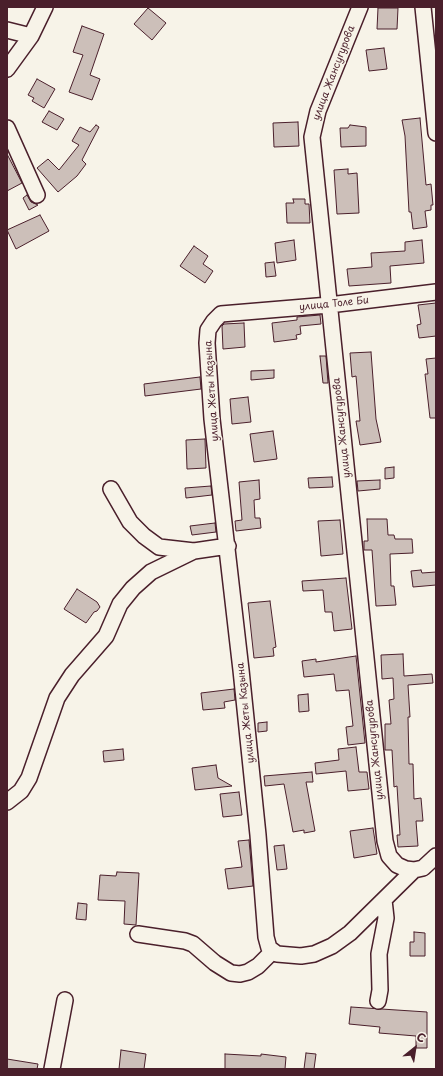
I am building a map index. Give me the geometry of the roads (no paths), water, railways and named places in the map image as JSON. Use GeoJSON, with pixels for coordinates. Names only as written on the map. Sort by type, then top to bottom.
{"type":"FeatureCollection","features":[{"type":"Feature","properties":{"kind":"street"},"geometry":{"type":"LineString","coordinates":[[7,69],[31,36],[45,7]]}},
{"type":"Feature","properties":{"kind":"street","name":"улица Жансугурова"},"geometry":{"type":"LineString","coordinates":[[360,7],[318,111],[312,137],[383,825],[389,856],[397,865],[414,870]]}},
{"type":"Feature","properties":{"kind":"street"},"geometry":{"type":"LineString","coordinates":[[423,7],[436,133]]}},
{"type":"Feature","properties":{"kind":"street"},"geometry":{"type":"LineString","coordinates":[[7,30],[31,36]]}},
{"type":"Feature","properties":{"kind":"street"},"geometry":{"type":"LineString","coordinates":[[7,128],[37,195]]}},
{"type":"Feature","properties":{"kind":"street","name":"улица Толе Би"},"geometry":{"type":"LineString","coordinates":[[232,313],[329,305],[436,292]]}},
{"type":"Feature","properties":{"kind":"street","name":"улица Жеты Казына"},"geometry":{"type":"LineString","coordinates":[[232,313],[221,314],[214,321],[208,330],[207,343],[212,419],[228,546],[258,835],[266,937],[272,952]]}},
{"type":"Feature","properties":{"kind":"street"},"geometry":{"type":"LineString","coordinates":[[111,489],[130,522],[144,536],[159,547],[194,551],[228,546]]}},
{"type":"Feature","properties":{"kind":"street"},"geometry":{"type":"LineString","coordinates":[[7,802],[21,791],[29,778],[57,698],[72,675],[106,636],[120,604],[132,588],[151,572],[194,551]]}},
{"type":"Feature","properties":{"kind":"street"},"geometry":{"type":"LineString","coordinates":[[138,934],[185,941],[192,944],[215,963],[232,973],[240,974],[248,972],[258,966],[272,952],[277,954],[300,956],[314,954],[332,946],[350,933],[414,870],[423,868],[436,856]]}},
{"type":"Feature","properties":{"kind":"street"},"geometry":{"type":"LineString","coordinates":[[378,1001],[380,990],[379,954],[386,918],[384,900]]}},
{"type":"Feature","properties":{"kind":"street"},"geometry":{"type":"LineString","coordinates":[[52,1069],[65,1000]]}}]}
